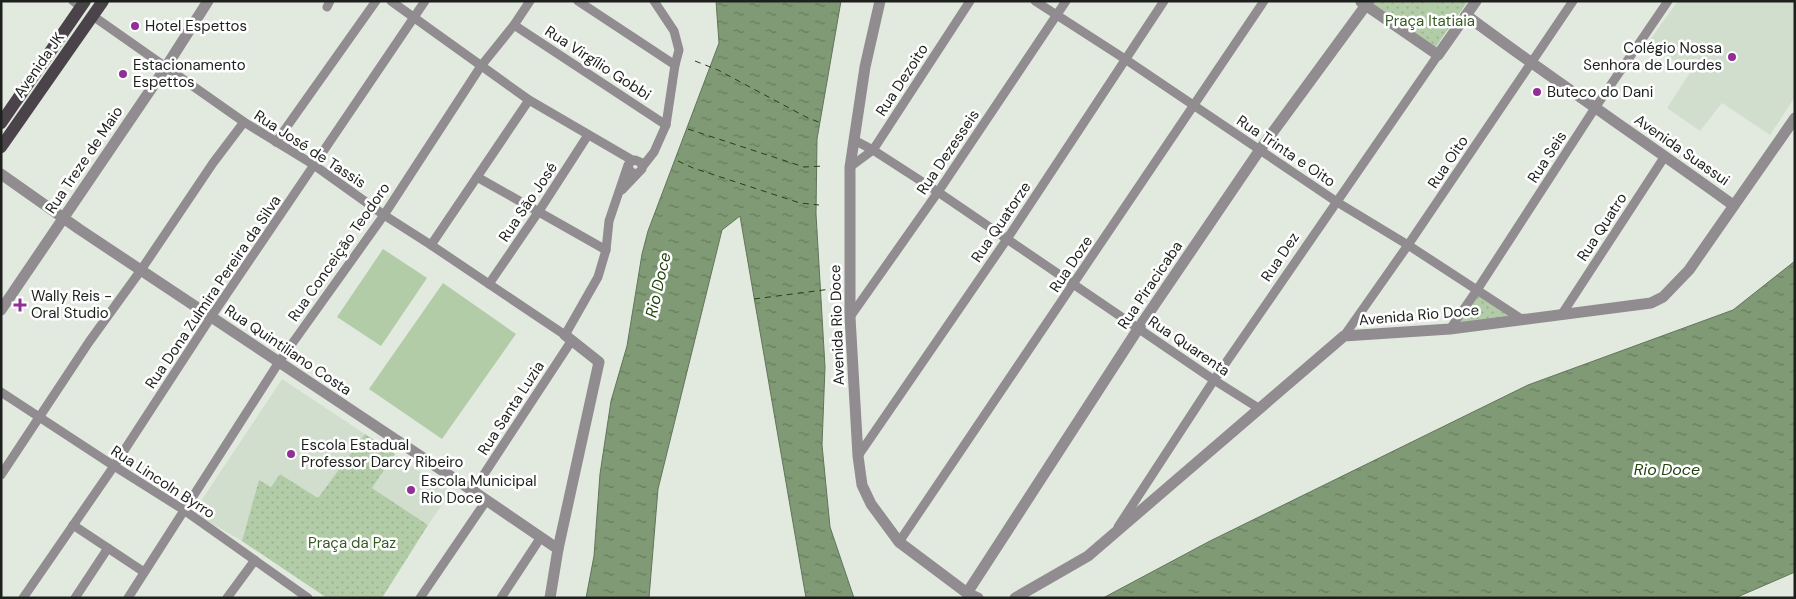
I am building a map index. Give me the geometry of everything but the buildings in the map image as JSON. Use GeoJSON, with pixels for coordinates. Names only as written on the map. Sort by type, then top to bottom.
{"type":"FeatureCollection","features":[{"type":"Feature","properties":{"kind":"main road","name":"Avenida JK"},"geometry":{"type":"LineString","coordinates":[[1,147],[103,1]]}},
{"type":"Feature","properties":{"kind":"main road","name":"Avenida JK"},"geometry":{"type":"LineString","coordinates":[[1,123],[80,3]]}},
{"type":"Feature","properties":{"kind":"street","name":"Rua Treze de Maio"},"geometry":{"type":"LineString","coordinates":[[1,310],[166,67],[208,1]]}},
{"type":"Feature","properties":{"kind":"street"},"geometry":{"type":"LineString","coordinates":[[276,142],[376,1]]}},
{"type":"Feature","properties":{"kind":"street"},"geometry":{"type":"LineString","coordinates":[[391,1],[529,100],[630,162],[638,160],[643,166]]}},
{"type":"Feature","properties":{"kind":"street","name":"Rua Dona Zulmira Pereira da Silva"},"geometry":{"type":"LineString","coordinates":[[23,598],[114,466],[211,317],[425,1]]}},
{"type":"Feature","properties":{"kind":"street","name":"Rua Conceição Teodoro"},"geometry":{"type":"LineString","coordinates":[[128,598],[280,362],[384,215],[481,66],[514,25],[530,1]]}},
{"type":"Feature","properties":{"kind":"street"},"geometry":{"type":"LineString","coordinates":[[578,1],[675,65]]}},
{"type":"Feature","properties":{"kind":"street"},"geometry":{"type":"LineString","coordinates":[[619,194],[636,174],[641,172],[643,166],[654,152],[666,124],[678,50],[674,31],[654,1]]}},
{"type":"Feature","properties":{"kind":"street","name":"Avenida Rio Doce"},"geometry":{"type":"LineString","coordinates":[[880,1],[865,67],[850,168],[850,317],[858,456],[862,485],[871,504],[899,542],[973,596]]}},
{"type":"Feature","properties":{"kind":"street","name":"Rua Dezoito"},"geometry":{"type":"LineString","coordinates":[[850,168],[873,150],[970,1]]}},
{"type":"Feature","properties":{"kind":"street","name":"Rua Trinta e Oito"},"geometry":{"type":"LineString","coordinates":[[1035,1],[1125,59],[1337,202],[1408,245],[1523,320]]}},
{"type":"Feature","properties":{"kind":"street","name":"Rua Dezesseis"},"geometry":{"type":"LineString","coordinates":[[850,317],[938,192],[1066,1]]}},
{"type":"Feature","properties":{"kind":"street","name":"Rua Quatorze"},"geometry":{"type":"LineString","coordinates":[[858,456],[1007,239],[1164,1]]}},
{"type":"Feature","properties":{"kind":"street","name":"Rua Doze"},"geometry":{"type":"LineString","coordinates":[[899,542],[1075,284],[1264,1]]}},
{"type":"Feature","properties":{"kind":"street","name":"Rua Dez"},"geometry":{"type":"LineString","coordinates":[[1114,533],[1214,380],[1476,1]]}},
{"type":"Feature","properties":{"kind":"street","name":"Rua Oito"},"geometry":{"type":"LineString","coordinates":[[1344,336],[1573,1]]}},
{"type":"Feature","properties":{"kind":"street","name":"Rua Seis"},"geometry":{"type":"LineString","coordinates":[[1450,329],[1478,290],[1595,108],[1668,1]]}},
{"type":"Feature","properties":{"kind":"street"},"geometry":{"type":"LineString","coordinates":[[1365,3],[1438,55]]}},
{"type":"Feature","properties":{"kind":"street","name":"Rua Piracicaba"},"geometry":{"type":"LineString","coordinates":[[973,596],[1138,329],[1259,151],[1365,3]]}},
{"type":"Feature","properties":{"kind":"street","name":"Rua José de Tassis"},"geometry":{"type":"LineString","coordinates":[[93,16],[244,122],[314,165],[384,215],[568,337]]}},
{"type":"Feature","properties":{"kind":"street","name":"Avenida Suassui"},"geometry":{"type":"LineString","coordinates":[[1466,16],[1531,64],[1733,205]]}},
{"type":"Feature","properties":{"kind":"street","name":"Rua Virgílio Gobbi"},"geometry":{"type":"LineString","coordinates":[[514,25],[666,124]]}},
{"type":"Feature","properties":{"kind":"street"},"geometry":{"type":"LineString","coordinates":[[431,245],[529,100]]}},
{"type":"Feature","properties":{"kind":"street","name":"Avenida Rio Doce"},"geometry":{"type":"LineString","coordinates":[[1015,598],[1088,556],[1344,336],[1450,329],[1651,303],[1664,297],[1689,270],[1795,118]]}},
{"type":"Feature","properties":{"kind":"street"},"geometry":{"type":"LineString","coordinates":[[1,475],[89,342],[244,122]]}},
{"type":"Feature","properties":{"kind":"street","name":"Rua São José"},"geometry":{"type":"LineString","coordinates":[[489,284],[588,135]]}},
{"type":"Feature","properties":{"kind":"street","name":"Rua Quarenta"},"geometry":{"type":"LineString","coordinates":[[854,140],[938,192],[1075,284],[1138,329],[1260,409]]}},
{"type":"Feature","properties":{"kind":"street","name":"Rua Quatro"},"geometry":{"type":"LineString","coordinates":[[1562,314],[1665,156]]}},
{"type":"Feature","properties":{"kind":"street"},"geometry":{"type":"LineString","coordinates":[[630,162],[629,170],[636,174]]}},
{"type":"Feature","properties":{"kind":"street"},"geometry":{"type":"LineString","coordinates":[[550,598],[558,549],[599,362],[568,337],[598,277],[606,250],[609,221],[630,162]]}},
{"type":"Feature","properties":{"kind":"street","name":"Rua Quintiliano Costa"},"geometry":{"type":"LineString","coordinates":[[1,174],[79,229],[558,549]]}},
{"type":"Feature","properties":{"kind":"street"},"geometry":{"type":"LineString","coordinates":[[477,177],[606,250]]}},
{"type":"Feature","properties":{"kind":"street","name":"Rua Santa Luzia"},"geometry":{"type":"LineString","coordinates":[[473,491],[568,337]]}},
{"type":"Feature","properties":{"kind":"street","name":"Rua Lincoln Byrro"},"geometry":{"type":"LineString","coordinates":[[1,392],[184,510],[308,598]]}},
{"type":"Feature","properties":{"kind":"street"},"geometry":{"type":"LineString","coordinates":[[420,598],[486,501]]}},
{"type":"Feature","properties":{"kind":"street"},"geometry":{"type":"LineString","coordinates":[[73,525],[144,572]]}},
{"type":"Feature","properties":{"kind":"street"},"geometry":{"type":"LineString","coordinates":[[501,598],[541,537]]}},
{"type":"Feature","properties":{"kind":"street"},"geometry":{"type":"LineString","coordinates":[[75,598],[108,548]]}},
{"type":"Feature","properties":{"kind":"street"},"geometry":{"type":"LineString","coordinates":[[227,598],[255,560]]}},
{"type":"Feature","properties":{"kind":"shaded area","name":"Colégio Nossa Senhora de Lourdes"},"geometry":{"type":"Polygon","coordinates":[[[1678,1],[1795,1],[1795,97],[1770,135],[1722,103],[1700,131],[1667,108],[1691,71],[1647,44],[1678,1]]]}},
{"type":"Feature","properties":{"kind":"shaded area","name":"Escola Estadual Professor Darcy Ribeiro"},"geometry":{"type":"Polygon","coordinates":[[[282,379],[365,434],[318,498],[280,474],[271,487],[259,481],[242,541],[193,513],[282,379]]]}},
{"type":"Feature","properties":{"kind":"shaded area","name":"Escola Municipal Rio Doce"},"geometry":{"type":"Polygon","coordinates":[[[395,455],[451,492],[428,525],[372,488],[395,455]]]}},
{"type":"Feature","properties":{"kind":"green space","name":"Praça Itatiaia"},"geometry":{"type":"Polygon","coordinates":[[[1375,1],[1468,1],[1435,48],[1373,5],[1375,1]]]}},
{"type":"Feature","properties":{"kind":"green space"},"geometry":{"type":"Polygon","coordinates":[[[1423,1],[1437,1],[1440,35],[1433,36],[1428,13],[1424,11],[1423,1]]]}},
{"type":"Feature","properties":{"kind":"green space"},"geometry":{"type":"Polygon","coordinates":[[[383,249],[427,278],[381,346],[337,317],[383,249]]]}},
{"type":"Feature","properties":{"kind":"green space"},"geometry":{"type":"Polygon","coordinates":[[[443,283],[516,334],[442,439],[369,389],[443,283]]]}},
{"type":"Feature","properties":{"kind":"green space"},"geometry":{"type":"Polygon","coordinates":[[[1477,290],[1523,320],[1450,329],[1477,290]]]}},
{"type":"Feature","properties":{"kind":"green space","name":"Praça da Paz"},"geometry":{"type":"Polygon","coordinates":[[[365,434],[395,454],[372,488],[428,525],[382,598],[327,598],[242,541],[259,480],[271,487],[280,474],[318,498],[365,434]]]}},
{"type":"Feature","properties":{"kind":"water","name":"Rio Doce"},"geometry":{"type":"Polygon","coordinates":[[[716,1],[841,1],[817,139],[816,214],[825,367],[822,445],[830,527],[854,598],[806,598],[740,216],[722,230],[658,489],[649,598],[586,598],[594,556],[600,474],[611,401],[627,346],[642,254],[648,231],[719,43],[716,1]]]}},
{"type":"Feature","properties":{"kind":"water","name":"Rio Doce"},"geometry":{"type":"Polygon","coordinates":[[[1795,261],[1795,572],[1735,598],[1103,598],[1210,541],[1528,385],[1733,310],[1795,261]]]}},
{"type":"Feature","properties":{"kind":"ferry route"},"geometry":{"type":"LineString","coordinates":[[695,61],[718,70],[806,117],[821,123]]}},
{"type":"Feature","properties":{"kind":"ferry route"},"geometry":{"type":"LineString","coordinates":[[688,129],[804,167],[824,166]]}},
{"type":"Feature","properties":{"kind":"ferry route"},"geometry":{"type":"LineString","coordinates":[[678,161],[693,168],[800,203],[819,205]]}},
{"type":"Feature","properties":{"kind":"ferry route"},"geometry":{"type":"LineString","coordinates":[[754,299],[831,289]]}},
{"type":"Feature","properties":{"kind":"place","name":"Hotel Espettos"},"geometry":{"type":"Point","coordinates":[135,26]}},
{"type":"Feature","properties":{"kind":"place","name":"Colégio Nossa Senhora de Lourdes"},"geometry":{"type":"Point","coordinates":[1732,57]}},
{"type":"Feature","properties":{"kind":"place","name":"Estacionamento Espettos"},"geometry":{"type":"Point","coordinates":[123,74]}},
{"type":"Feature","properties":{"kind":"place","name":"Buteco do Dani"},"geometry":{"type":"Point","coordinates":[1537,92]}},
{"type":"Feature","properties":{"kind":"place","name":"Wally Reis - Oral Studio"},"geometry":{"type":"Point","coordinates":[20,305]}},
{"type":"Feature","properties":{"kind":"place","name":"Escola Estadual Professor Darcy Ribeiro"},"geometry":{"type":"Point","coordinates":[291,454]}},
{"type":"Feature","properties":{"kind":"place","name":"Escola Municipal Rio Doce"},"geometry":{"type":"Point","coordinates":[411,490]}}]}
